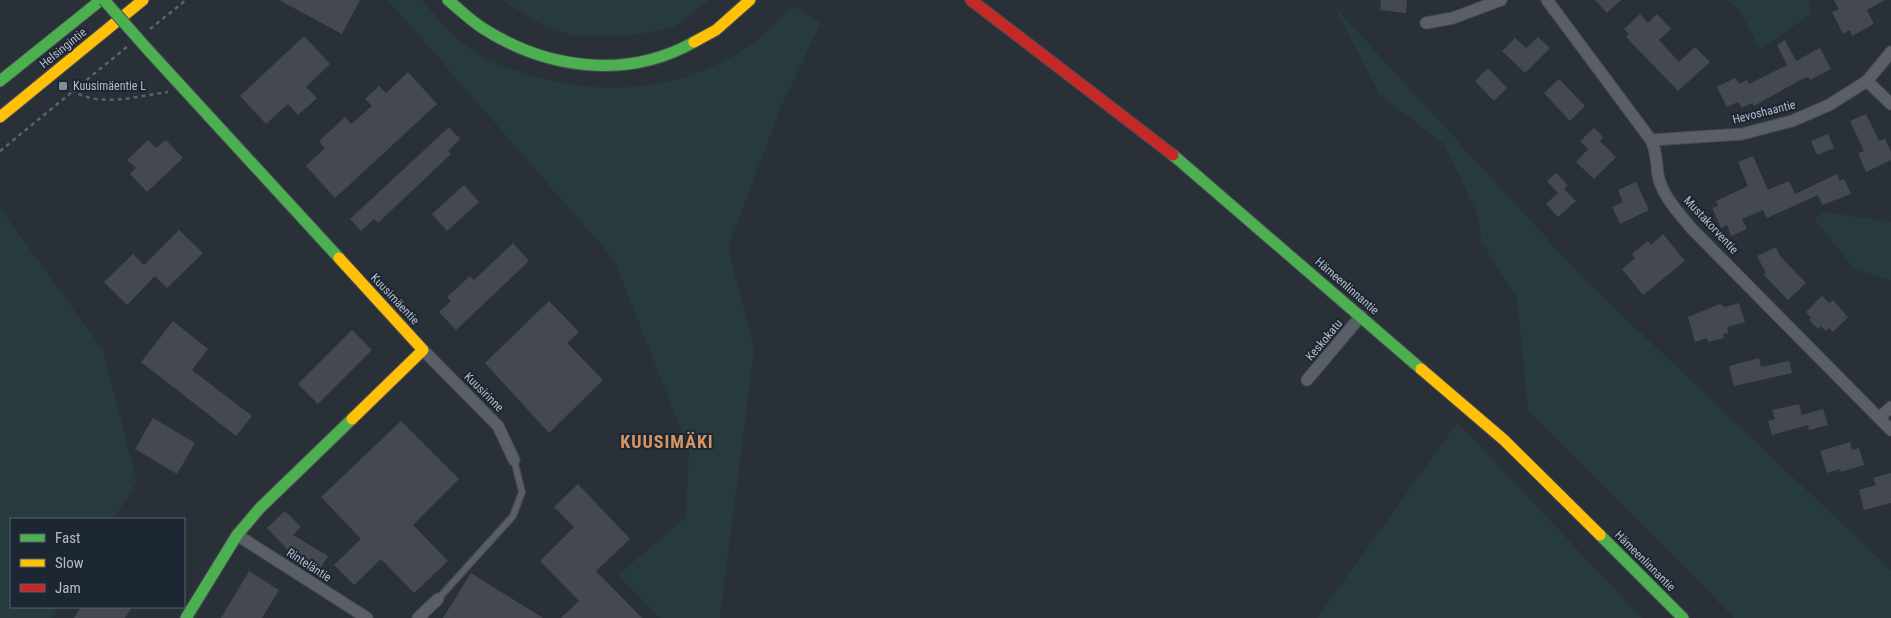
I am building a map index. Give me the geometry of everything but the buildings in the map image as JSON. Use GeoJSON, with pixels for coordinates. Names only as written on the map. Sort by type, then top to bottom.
{"type":"FeatureCollection","features":[{"type":"Feature","properties":{"kind":"main road","name":"Kuusimäentie"},"geometry":{"type":"LineString","coordinates":[[102,0],[423,350]]}},
{"type":"Feature","properties":{"kind":"main road","name":"Helsingintie"},"geometry":{"type":"LineString","coordinates":[[0,81],[102,0]]}},
{"type":"Feature","properties":{"kind":"main road","name":"Helsingintie"},"geometry":{"type":"LineString","coordinates":[[0,117],[143,0]]}},
{"type":"Feature","properties":{"kind":"main road"},"geometry":{"type":"LineString","coordinates":[[448,0],[467,18],[515,48],[544,60],[601,68],[633,66],[666,56],[722,26],[747,2]]}},
{"type":"Feature","properties":{"kind":"main road","name":"Hämeenlinnantie"},"geometry":{"type":"LineString","coordinates":[[971,0],[1153,138],[1504,440],[1683,618]]}},
{"type":"Feature","properties":{"kind":"main road"},"geometry":{"type":"LineString","coordinates":[[186,618],[238,535],[260,508],[423,350]]}},
{"type":"Feature","properties":{"kind":"street"},"geometry":{"type":"LineString","coordinates":[[1426,23],[1454,18],[1501,0]]}},
{"type":"Feature","properties":{"kind":"street","name":"Mustakorventie"},"geometry":{"type":"LineString","coordinates":[[1547,0],[1651,140],[1656,150],[1658,176],[1670,203],[1692,229],[1891,430]]}},
{"type":"Feature","properties":{"kind":"street","name":"Hevoshaantie"},"geometry":{"type":"LineString","coordinates":[[1651,140],[1742,134],[1792,121],[1829,105],[1867,81],[1891,52]]}},
{"type":"Feature","properties":{"kind":"street"},"geometry":{"type":"LineString","coordinates":[[1867,81],[1891,104]]}},
{"type":"Feature","properties":{"kind":"street","name":"Keskokatu"},"geometry":{"type":"LineString","coordinates":[[1307,380],[1361,316]]}},
{"type":"Feature","properties":{"kind":"street","name":"Kuusirinne"},"geometry":{"type":"LineString","coordinates":[[423,350],[498,426],[514,460]]}},
{"type":"Feature","properties":{"kind":"street"},"geometry":{"type":"LineString","coordinates":[[1879,418],[1891,408]]}},
{"type":"Feature","properties":{"kind":"street","name":"Rinteläntie"},"geometry":{"type":"LineString","coordinates":[[238,535],[367,618]]}},
{"type":"Feature","properties":{"kind":"street"},"geometry":{"type":"LineString","coordinates":[[418,618],[438,599]]}},
{"type":"Feature","properties":{"kind":"lane"},"geometry":{"type":"LineString","coordinates":[[438,599],[513,516],[522,492],[514,460]]}},
{"type":"Feature","properties":{"kind":"path"},"geometry":{"type":"LineString","coordinates":[[148,30],[186,0]]}},
{"type":"Feature","properties":{"kind":"path"},"geometry":{"type":"LineString","coordinates":[[0,150],[133,43]]}},
{"type":"Feature","properties":{"kind":"path"},"geometry":{"type":"LineString","coordinates":[[66,84],[72,91],[81,96],[100,100],[171,92],[179,84]]}},
{"type":"Feature","properties":{"kind":"green space"},"geometry":{"type":"Polygon","coordinates":[[[388,0],[421,0],[466,45],[491,62],[554,81],[583,86],[613,88],[643,86],[673,80],[701,71],[729,58],[754,42],[793,6],[821,23],[780,109],[728,248],[754,348],[720,618],[660,618],[618,575],[686,517],[689,450],[614,260],[388,0]]]}},
{"type":"Feature","properties":{"kind":"green space"},"geometry":{"type":"Polygon","coordinates":[[[502,0],[709,0],[674,27],[629,36],[573,36],[539,23],[502,0]]]}},
{"type":"Feature","properties":{"kind":"green space"},"geometry":{"type":"Polygon","coordinates":[[[1727,0],[1808,0],[1812,13],[1760,50],[1739,9],[1727,0]]]}},
{"type":"Feature","properties":{"kind":"green space"},"geometry":{"type":"Polygon","coordinates":[[[1334,6],[1584,279],[1891,570],[1891,618],[1734,618],[1528,411],[1517,299],[1481,241],[1479,218],[1444,144],[1380,95],[1334,6]]]}},
{"type":"Feature","properties":{"kind":"green space"},"geometry":{"type":"Polygon","coordinates":[[[0,208],[103,350],[137,482],[115,518],[10,518],[10,608],[58,608],[52,618],[0,618],[0,208]]]}},
{"type":"Feature","properties":{"kind":"green space"},"geometry":{"type":"Polygon","coordinates":[[[1824,212],[1891,222],[1891,281],[1854,269],[1814,218],[1824,212]]]}},
{"type":"Feature","properties":{"kind":"green space"},"geometry":{"type":"Polygon","coordinates":[[[1458,423],[1642,618],[1317,618],[1458,423]]]}},
{"type":"Feature","properties":{"kind":"traffic: fast"},"geometry":{"type":"LineString","coordinates":[[0,81],[101,0]]}},
{"type":"Feature","properties":{"kind":"traffic: fast"},"geometry":{"type":"LineString","coordinates":[[104,0],[149,51]]}},
{"type":"Feature","properties":{"kind":"traffic: fast"},"geometry":{"type":"LineString","coordinates":[[448,0],[479,26],[508,43],[560,61],[588,65],[642,62],[668,54],[694,42]]}},
{"type":"Feature","properties":{"kind":"traffic: fast"},"geometry":{"type":"LineString","coordinates":[[149,51],[339,258]]}},
{"type":"Feature","properties":{"kind":"traffic: fast"},"geometry":{"type":"LineString","coordinates":[[1173,155],[1421,369]]}},
{"type":"Feature","properties":{"kind":"traffic: fast"},"geometry":{"type":"LineString","coordinates":[[186,618],[237,535],[260,508],[352,419]]}},
{"type":"Feature","properties":{"kind":"traffic: fast"},"geometry":{"type":"LineString","coordinates":[[1600,535],[1683,618]]}},
{"type":"Feature","properties":{"kind":"traffic: slow"},"geometry":{"type":"LineString","coordinates":[[0,117],[143,0]]}},
{"type":"Feature","properties":{"kind":"traffic: slow"},"geometry":{"type":"LineString","coordinates":[[694,42],[716,30],[750,0]]}},
{"type":"Feature","properties":{"kind":"traffic: slow"},"geometry":{"type":"LineString","coordinates":[[339,258],[423,350],[352,419]]}},
{"type":"Feature","properties":{"kind":"traffic: slow"},"geometry":{"type":"LineString","coordinates":[[1421,369],[1504,440],[1600,535]]}},
{"type":"Feature","properties":{"kind":"traffic: jam"},"geometry":{"type":"LineString","coordinates":[[971,0],[1173,155]]}},
{"type":"Feature","properties":{"kind":"place","name":"Kuusimäentie L"},"geometry":{"type":"Point","coordinates":[63,86]}},
{"type":"Feature","properties":{"kind":"district","name":"KUUSIMÄKI"},"geometry":{"type":"Point","coordinates":[667,442]}}]}
